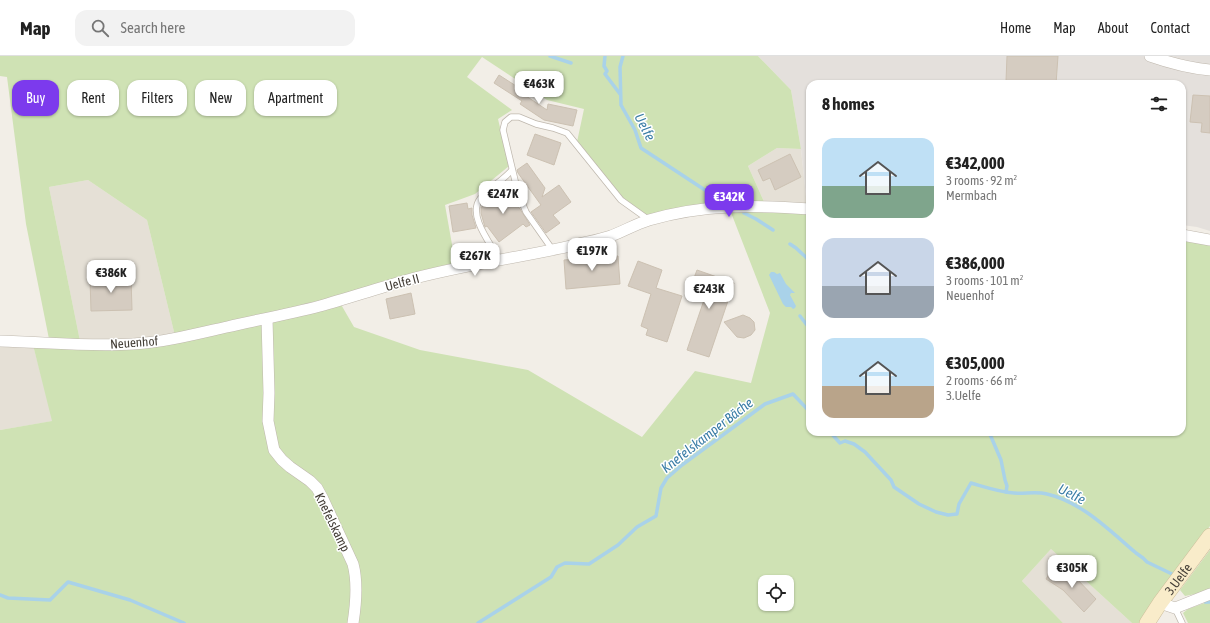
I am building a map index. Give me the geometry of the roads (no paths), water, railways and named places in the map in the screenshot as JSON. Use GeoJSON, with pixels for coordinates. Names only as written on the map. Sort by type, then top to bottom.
{"type":"FeatureCollection","features":[{"type":"Feature","properties":{"kind":"street"},"geometry":{"type":"LineString","coordinates":[[1150,56],[1171,64],[1194,69],[1210,70]]}},
{"type":"Feature","properties":{"kind":"street","name":"Uelfe II"},"geometry":{"type":"LineString","coordinates":[[266,319],[321,306],[406,280],[552,249],[573,246],[612,235],[649,220],[677,213],[702,208],[729,206],[806,209]]}},
{"type":"Feature","properties":{"kind":"street"},"geometry":{"type":"LineString","coordinates":[[1186,236],[1210,240]]}},
{"type":"Feature","properties":{"kind":"street","name":"Neuenhof"},"geometry":{"type":"LineString","coordinates":[[0,341],[78,344],[133,344],[190,336],[266,319]]}},
{"type":"Feature","properties":{"kind":"street","name":"Knefelskamp"},"geometry":{"type":"LineString","coordinates":[[266,319],[269,393],[268,421],[274,450],[282,460],[317,488],[353,564],[356,587],[353,623]]}},
{"type":"Feature","properties":{"kind":"street","name":"3.Uelfe"},"geometry":{"type":"LineString","coordinates":[[1147,623],[1160,603],[1210,536]]}},
{"type":"Feature","properties":{"kind":"street"},"geometry":{"type":"LineString","coordinates":[[1160,603],[1175,608],[1210,594]]}},
{"type":"Feature","properties":{"kind":"lane"},"geometry":{"type":"LineString","coordinates":[[552,249],[526,212],[518,193],[503,130],[505,122],[511,117],[519,117],[536,124],[562,130],[567,133],[621,200],[649,220]]}},
{"type":"Feature","properties":{"kind":"lane"},"geometry":{"type":"LineString","coordinates":[[500,261],[479,225],[476,207],[480,200],[512,170]]}},
{"type":"Feature","properties":{"kind":"lane"},"geometry":{"type":"LineString","coordinates":[[1175,608],[1182,623]]}},
{"type":"Feature","properties":{"kind":"water"},"geometry":{"type":"Polygon","coordinates":[[[771,272],[777,274],[780,273],[786,284],[795,293],[791,293],[790,295],[796,306],[795,308],[793,309],[791,307],[786,307],[783,304],[769,275],[771,272]]]}},
{"type":"Feature","properties":{"kind":"waterway"},"geometry":{"type":"LineString","coordinates":[[550,56],[571,63]]}},
{"type":"Feature","properties":{"kind":"waterway"},"geometry":{"type":"LineString","coordinates":[[605,56],[604,66],[607,71],[605,74],[620,94]]}},
{"type":"Feature","properties":{"kind":"waterway","name":"Uelfe"},"geometry":{"type":"LineString","coordinates":[[623,56],[620,67],[621,105],[635,130],[641,148],[714,196]]}},
{"type":"Feature","properties":{"kind":"waterway","name":"Uelfe"},"geometry":{"type":"LineString","coordinates":[[744,213],[773,230]]}},
{"type":"Feature","properties":{"kind":"waterway","name":"Uelfe"},"geometry":{"type":"LineString","coordinates":[[790,244],[806,257]]}},
{"type":"Feature","properties":{"kind":"waterway","name":"Knefelskamper Bäche"},"geometry":{"type":"LineString","coordinates":[[800,316],[806,324]]}},
{"type":"Feature","properties":{"kind":"waterway","name":"Knefelskamper Bäche"},"geometry":{"type":"LineString","coordinates":[[478,623],[551,577],[557,567],[565,563],[589,564],[618,545],[637,527],[656,516],[661,488],[667,478],[682,465],[765,404],[793,394],[806,408]]}},
{"type":"Feature","properties":{"kind":"waterway","name":"Knefelskamper Bäche"},"geometry":{"type":"LineString","coordinates":[[834,436],[840,443],[845,441],[854,444],[865,452],[891,480],[894,487],[919,504],[936,512],[948,515],[957,514],[959,504],[971,483],[1008,492],[1047,494],[1060,498],[1084,510],[1147,562],[1172,574]]}},
{"type":"Feature","properties":{"kind":"waterway","name":"Uelfe"},"geometry":{"type":"LineString","coordinates":[[991,436],[1001,460],[1007,486],[1006,492]]}},
{"type":"Feature","properties":{"kind":"waterway"},"geometry":{"type":"LineString","coordinates":[[0,595],[8,598],[50,600],[68,582],[130,600],[184,623]]}},
{"type":"Feature","properties":{"kind":"waterway","name":"Uelfe"},"geometry":{"type":"LineString","coordinates":[[1205,602],[1210,602]]}}]}
